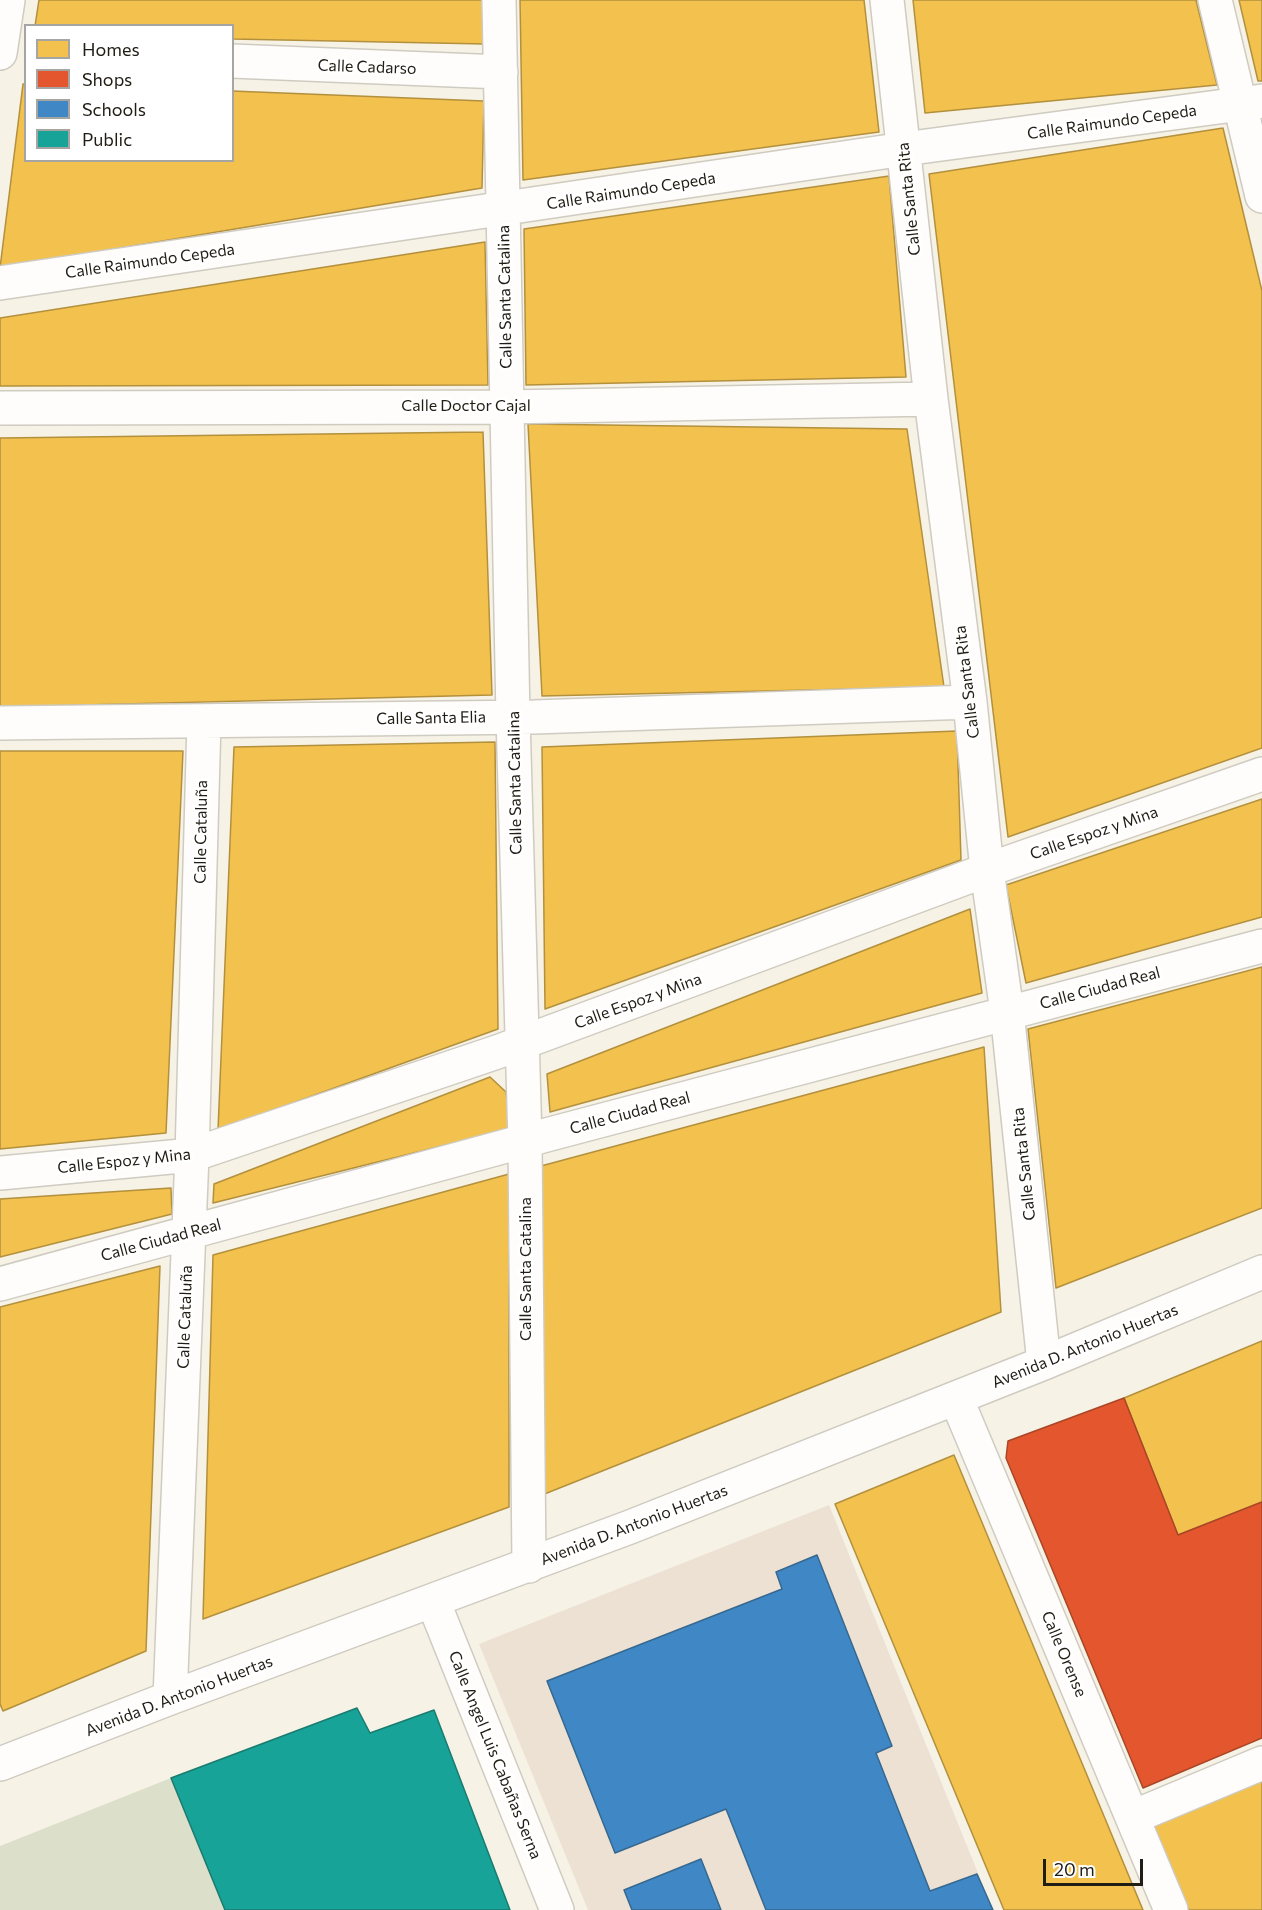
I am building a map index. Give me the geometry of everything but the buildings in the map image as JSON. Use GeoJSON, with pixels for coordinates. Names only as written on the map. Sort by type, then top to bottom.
{"type":"FeatureCollection","features":[{"type":"Feature","properties":{"kind":"street"},"geometry":{"type":"LineString","coordinates":[[8,0],[0,53],[24,54]]}},
{"type":"Feature","properties":{"kind":"street","name":"Calle Santa Catalina"},"geometry":{"type":"LineString","coordinates":[[500,0],[513,717],[525,1141],[529,1566]]}},
{"type":"Feature","properties":{"kind":"street","name":"Calle Santa Rita"},"geometry":{"type":"LineString","coordinates":[[887,0],[931,399],[970,702],[987,870],[1007,1012],[1044,1364]]}},
{"type":"Feature","properties":{"kind":"street"},"geometry":{"type":"LineString","coordinates":[[1215,0],[1251,103],[1262,196]]}},
{"type":"Feature","properties":{"kind":"street","name":"Calle Cadarso"},"geometry":{"type":"LineString","coordinates":[[234,62],[501,72]]}},
{"type":"Feature","properties":{"kind":"street","name":"Calle Raimundo Cepeda"},"geometry":{"type":"LineString","coordinates":[[0,283],[904,149],[1251,103]]}},
{"type":"Feature","properties":{"kind":"street","name":"Calle Doctor Cajal"},"geometry":{"type":"LineString","coordinates":[[0,408],[507,406],[931,399]]}},
{"type":"Feature","properties":{"kind":"street","name":"Calle Santa Elia"},"geometry":{"type":"LineString","coordinates":[[0,723],[513,717],[970,702]]}},
{"type":"Feature","properties":{"kind":"street","name":"Calle Cataluña"},"geometry":{"type":"LineString","coordinates":[[170,1698],[192,1155],[204,721]]}},
{"type":"Feature","properties":{"kind":"street","name":"Calle Espoz y Mina"},"geometry":{"type":"LineString","coordinates":[[0,1173],[192,1155],[521,1043],[987,870],[1262,774]]}},
{"type":"Feature","properties":{"kind":"street","name":"Calle Ciudad Real"},"geometry":{"type":"LineString","coordinates":[[0,1284],[525,1141],[1262,946]]}},
{"type":"Feature","properties":{"kind":"street","name":"Avenida D. Antonio Huertas"},"geometry":{"type":"LineString","coordinates":[[0,1764],[170,1698],[529,1566],[1044,1364],[1262,1272]]}},
{"type":"Feature","properties":{"kind":"street","name":"Calle Orense"},"geometry":{"type":"LineString","coordinates":[[957,1398],[1171,1910]]}},
{"type":"Feature","properties":{"kind":"street","name":"Calle Angel Luis Cabañas Serna"},"geometry":{"type":"LineString","coordinates":[[433,1600],[557,1910]]}},
{"type":"Feature","properties":{"kind":"street"},"geometry":{"type":"LineString","coordinates":[[1133,1817],[1262,1763]]}},
{"type":"Feature","properties":{"kind":"shaded area"},"geometry":{"type":"Polygon","coordinates":[[[829,1505],[993,1910],[588,1910],[479,1644],[829,1505]]]}},
{"type":"Feature","properties":{"kind":"green space"},"geometry":{"type":"Polygon","coordinates":[[[171,1778],[225,1910],[0,1910],[0,1846],[171,1778]]]}}]}
